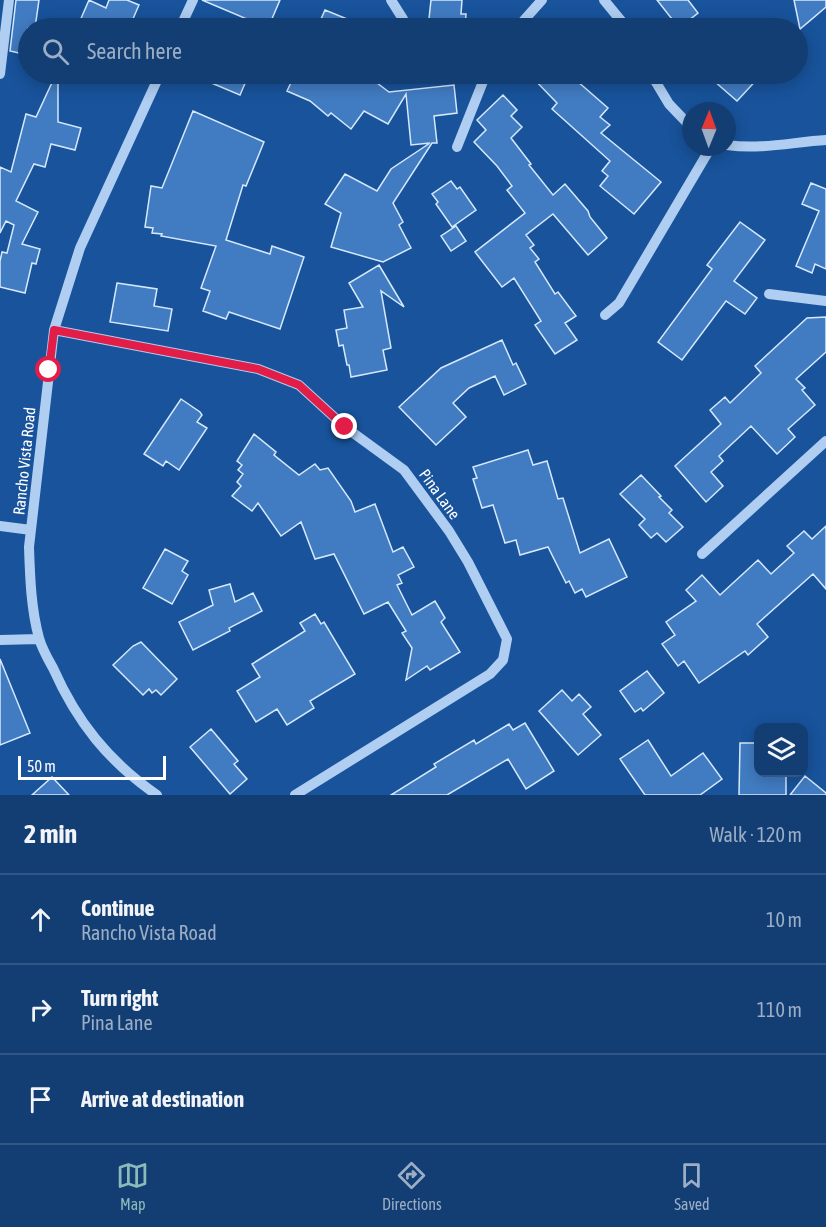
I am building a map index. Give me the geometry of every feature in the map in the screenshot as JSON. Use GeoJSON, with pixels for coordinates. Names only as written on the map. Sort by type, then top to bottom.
{"type":"FeatureCollection","features":[{"type":"Feature","properties":{"kind":"street"},"geometry":{"type":"LineString","coordinates":[[0,74],[9,0]]}},
{"type":"Feature","properties":{"kind":"street"},"geometry":{"type":"LineString","coordinates":[[185,18],[193,0]]}},
{"type":"Feature","properties":{"kind":"street"},"geometry":{"type":"LineString","coordinates":[[391,0],[403,18]]}},
{"type":"Feature","properties":{"kind":"street"},"geometry":{"type":"LineString","coordinates":[[526,18],[542,0]]}},
{"type":"Feature","properties":{"kind":"street"},"geometry":{"type":"LineString","coordinates":[[604,0],[619,18]]}},
{"type":"Feature","properties":{"kind":"street","name":"Rancho Vista Road"},"geometry":{"type":"LineString","coordinates":[[155,84],[80,248],[54,330],[29,547],[30,580],[39,639],[60,685],[92,736],[110,756],[157,795]]}},
{"type":"Feature","properties":{"kind":"street"},"geometry":{"type":"LineString","coordinates":[[458,147],[482,84]]}},
{"type":"Feature","properties":{"kind":"street"},"geometry":{"type":"LineString","coordinates":[[657,84],[669,104],[682,118]]}},
{"type":"Feature","properties":{"kind":"street"},"geometry":{"type":"LineString","coordinates":[[736,146],[763,147],[826,140]]}},
{"type":"Feature","properties":{"kind":"street"},"geometry":{"type":"LineString","coordinates":[[605,315],[619,303],[706,156]]}},
{"type":"Feature","properties":{"kind":"street"},"geometry":{"type":"LineString","coordinates":[[770,294],[826,301]]}},
{"type":"Feature","properties":{"kind":"street","name":"Pina Lane"},"geometry":{"type":"LineString","coordinates":[[54,330],[258,369],[299,385],[345,427],[404,470],[449,531],[473,572],[507,639],[502,660],[490,674],[295,795]]}},
{"type":"Feature","properties":{"kind":"street"},"geometry":{"type":"LineString","coordinates":[[702,554],[826,441]]}},
{"type":"Feature","properties":{"kind":"street"},"geometry":{"type":"LineString","coordinates":[[0,526],[32,530]]}},
{"type":"Feature","properties":{"kind":"street"},"geometry":{"type":"LineString","coordinates":[[0,640],[39,639]]}},
{"type":"Feature","properties":{"kind":"building"},"geometry":{"type":"Polygon","coordinates":[[[16,0],[39,0],[36,18],[18,18],[18,53],[10,51],[16,0]]]}},
{"type":"Feature","properties":{"kind":"building"},"geometry":{"type":"Polygon","coordinates":[[[89,0],[106,8],[109,0],[127,0],[139,5],[133,18],[81,18],[89,0]]]}},
{"type":"Feature","properties":{"kind":"building"},"geometry":{"type":"Polygon","coordinates":[[[202,0],[280,0],[272,18],[244,18],[202,0]]]}},
{"type":"Feature","properties":{"kind":"building"},"geometry":{"type":"Polygon","coordinates":[[[431,0],[462,0],[461,14],[466,14],[466,18],[429,18],[431,0]]]}},
{"type":"Feature","properties":{"kind":"building"},"geometry":{"type":"Polygon","coordinates":[[[657,0],[688,0],[698,13],[692,18],[671,18],[657,0]]]}},
{"type":"Feature","properties":{"kind":"building"},"geometry":{"type":"Polygon","coordinates":[[[794,0],[826,0],[826,7],[808,22],[808,18],[798,18],[794,0]]]}},
{"type":"Feature","properties":{"kind":"building"},"geometry":{"type":"Polygon","coordinates":[[[325,10],[345,18],[321,18],[325,10]]]}},
{"type":"Feature","properties":{"kind":"building"},"geometry":{"type":"Polygon","coordinates":[[[51,84],[58,84],[58,122],[81,128],[75,150],[51,144],[45,167],[34,164],[16,201],[38,212],[22,244],[40,249],[36,264],[32,263],[25,293],[0,287],[2,252],[7,253],[14,225],[6,221],[0,233],[0,167],[11,172],[26,114],[36,117],[51,84]]]}},
{"type":"Feature","properties":{"kind":"building"},"geometry":{"type":"Polygon","coordinates":[[[214,84],[245,84],[240,95],[214,84]]]}},
{"type":"Feature","properties":{"kind":"building"},"geometry":{"type":"Polygon","coordinates":[[[290,84],[378,84],[389,92],[454,85],[457,113],[434,116],[437,143],[432,143],[393,203],[403,222],[399,225],[411,248],[383,262],[331,247],[341,213],[325,204],[345,174],[377,191],[391,169],[430,143],[411,145],[406,94],[388,124],[364,111],[351,129],[331,113],[328,116],[310,101],[287,91],[290,84]]]}},
{"type":"Feature","properties":{"kind":"building"},"geometry":{"type":"Polygon","coordinates":[[[539,84],[580,84],[608,108],[600,117],[610,125],[601,133],[661,182],[634,214],[600,186],[608,176],[602,171],[610,161],[552,109],[557,103],[539,84]]]}},
{"type":"Feature","properties":{"kind":"building"},"geometry":{"type":"Polygon","coordinates":[[[717,84],[753,84],[737,101],[717,84]]]}},
{"type":"Feature","properties":{"kind":"building"},"geometry":{"type":"Polygon","coordinates":[[[503,95],[517,110],[511,116],[522,127],[511,138],[531,164],[529,165],[553,195],[565,184],[607,238],[588,255],[553,214],[526,235],[534,245],[530,248],[539,259],[535,262],[555,294],[558,292],[576,316],[565,323],[577,340],[555,354],[535,325],[541,321],[514,278],[502,287],[475,252],[525,213],[507,190],[512,186],[474,142],[486,130],[477,120],[503,95]]]}},
{"type":"Feature","properties":{"kind":"building"},"geometry":{"type":"Polygon","coordinates":[[[193,111],[264,142],[246,186],[243,185],[226,240],[270,254],[272,246],[304,257],[280,329],[229,312],[226,319],[203,311],[210,291],[201,288],[216,246],[161,236],[162,234],[152,233],[153,228],[145,227],[151,186],[162,188],[193,111]]]}},
{"type":"Feature","properties":{"kind":"building"},"geometry":{"type":"Polygon","coordinates":[[[451,181],[457,189],[460,187],[476,210],[452,227],[432,194],[451,181]]]}},
{"type":"Feature","properties":{"kind":"building"},"geometry":{"type":"Polygon","coordinates":[[[811,183],[826,189],[826,269],[815,264],[812,273],[796,266],[819,211],[802,204],[811,183]]]}},
{"type":"Feature","properties":{"kind":"building"},"geometry":{"type":"Polygon","coordinates":[[[740,222],[765,240],[734,281],[757,298],[745,314],[726,301],[682,360],[658,342],[712,269],[707,265],[740,222]]]}},
{"type":"Feature","properties":{"kind":"building"},"geometry":{"type":"Polygon","coordinates":[[[456,226],[466,241],[451,251],[441,236],[456,226]]]}},
{"type":"Feature","properties":{"kind":"building"},"geometry":{"type":"Polygon","coordinates":[[[379,265],[404,307],[381,291],[391,348],[383,350],[387,370],[351,377],[343,345],[339,346],[336,330],[347,328],[344,310],[363,307],[349,283],[379,265]]]}},
{"type":"Feature","properties":{"kind":"building"},"geometry":{"type":"Polygon","coordinates":[[[117,283],[157,289],[154,306],[172,309],[168,331],[110,322],[117,283]]]}},
{"type":"Feature","properties":{"kind":"building"},"geometry":{"type":"Polygon","coordinates":[[[826,317],[826,352],[796,379],[805,388],[802,390],[815,405],[788,429],[795,437],[777,454],[751,426],[719,456],[723,461],[711,472],[723,486],[706,502],[675,466],[721,424],[710,410],[725,397],[730,403],[761,373],[755,366],[807,318],[826,317]]]}},
{"type":"Feature","properties":{"kind":"building"},"geometry":{"type":"Polygon","coordinates":[[[502,340],[513,365],[516,363],[526,384],[504,395],[495,376],[469,388],[453,403],[466,417],[436,445],[399,407],[441,368],[502,340]]]}},
{"type":"Feature","properties":{"kind":"building"},"geometry":{"type":"Polygon","coordinates":[[[181,399],[200,412],[202,415],[197,422],[207,428],[179,470],[166,461],[163,466],[144,454],[181,399]]]}},
{"type":"Feature","properties":{"kind":"building"},"geometry":{"type":"Polygon","coordinates":[[[254,434],[276,452],[274,455],[299,475],[315,464],[320,470],[328,468],[351,501],[355,512],[375,504],[393,552],[403,547],[414,567],[398,575],[402,583],[397,585],[412,615],[435,601],[445,618],[441,622],[460,652],[430,670],[427,666],[406,680],[412,648],[402,633],[406,631],[388,602],[364,614],[334,554],[315,559],[301,522],[281,536],[258,503],[252,511],[232,496],[241,486],[237,482],[243,474],[238,470],[242,465],[237,461],[254,434]]]}},
{"type":"Feature","properties":{"kind":"building"},"geometry":{"type":"Polygon","coordinates":[[[528,450],[533,465],[547,461],[558,499],[563,498],[580,553],[609,539],[627,577],[586,597],[582,589],[575,593],[569,581],[566,583],[548,547],[520,555],[516,540],[505,543],[493,505],[482,508],[473,479],[477,478],[473,467],[528,450]]]}},
{"type":"Feature","properties":{"kind":"building"},"geometry":{"type":"Polygon","coordinates":[[[641,475],[661,496],[659,497],[672,510],[669,513],[683,527],[666,542],[657,533],[651,538],[639,525],[645,519],[620,494],[641,475]]]}},
{"type":"Feature","properties":{"kind":"building"},"geometry":{"type":"Polygon","coordinates":[[[826,526],[826,589],[813,574],[757,624],[768,637],[748,655],[745,651],[699,683],[684,661],[678,666],[662,644],[675,635],[666,622],[696,601],[686,590],[702,575],[720,595],[758,560],[771,574],[794,553],[787,546],[804,531],[812,539],[826,526]]]}},
{"type":"Feature","properties":{"kind":"building"},"geometry":{"type":"Polygon","coordinates":[[[165,549],[188,561],[182,571],[188,575],[172,604],[143,588],[165,549]]]}},
{"type":"Feature","properties":{"kind":"building"},"geometry":{"type":"Polygon","coordinates":[[[230,584],[235,602],[253,593],[262,611],[193,650],[179,622],[213,605],[209,590],[230,584]]]}},
{"type":"Feature","properties":{"kind":"building"},"geometry":{"type":"Polygon","coordinates":[[[315,614],[321,624],[324,622],[355,674],[310,701],[314,708],[287,725],[277,709],[256,722],[237,691],[260,677],[252,664],[305,631],[300,623],[315,614]]]}},
{"type":"Feature","properties":{"kind":"building"},"geometry":{"type":"Polygon","coordinates":[[[141,642],[177,679],[161,695],[156,690],[152,693],[149,689],[143,695],[113,665],[133,646],[141,642]]]}},
{"type":"Feature","properties":{"kind":"building"},"geometry":{"type":"Polygon","coordinates":[[[0,659],[30,733],[0,745],[0,659]]]}},
{"type":"Feature","properties":{"kind":"building"},"geometry":{"type":"Polygon","coordinates":[[[647,671],[664,693],[643,711],[641,708],[635,712],[620,691],[647,671]]]}},
{"type":"Feature","properties":{"kind":"building"},"geometry":{"type":"Polygon","coordinates":[[[562,690],[572,701],[579,694],[591,707],[583,714],[601,735],[578,755],[539,711],[562,690]]]}},
{"type":"Feature","properties":{"kind":"building"},"geometry":{"type":"Polygon","coordinates":[[[525,723],[554,771],[526,789],[508,759],[447,795],[391,795],[436,767],[434,764],[474,740],[476,744],[509,724],[513,730],[525,723]]]}},
{"type":"Feature","properties":{"kind":"building"},"geometry":{"type":"Polygon","coordinates":[[[211,729],[238,761],[234,764],[247,779],[230,794],[190,747],[211,729]]]}},
{"type":"Feature","properties":{"kind":"building"},"geometry":{"type":"Polygon","coordinates":[[[648,740],[671,776],[703,753],[722,779],[700,795],[645,795],[620,759],[648,740]]]}},
{"type":"Feature","properties":{"kind":"building"},"geometry":{"type":"Polygon","coordinates":[[[740,743],[754,743],[754,777],[786,777],[786,795],[739,795],[740,743]]]}},
{"type":"Feature","properties":{"kind":"building"},"geometry":{"type":"Polygon","coordinates":[[[52,777],[69,795],[32,795],[52,777]]]}},
{"type":"Feature","properties":{"kind":"building"},"geometry":{"type":"Polygon","coordinates":[[[804,777],[826,793],[826,795],[790,795],[804,777]]]}},
{"type":"Feature","properties":{"kind":"route"},"geometry":{"type":"LineString","coordinates":[[49,370],[54,330],[258,369],[299,385],[345,427]]}}]}
